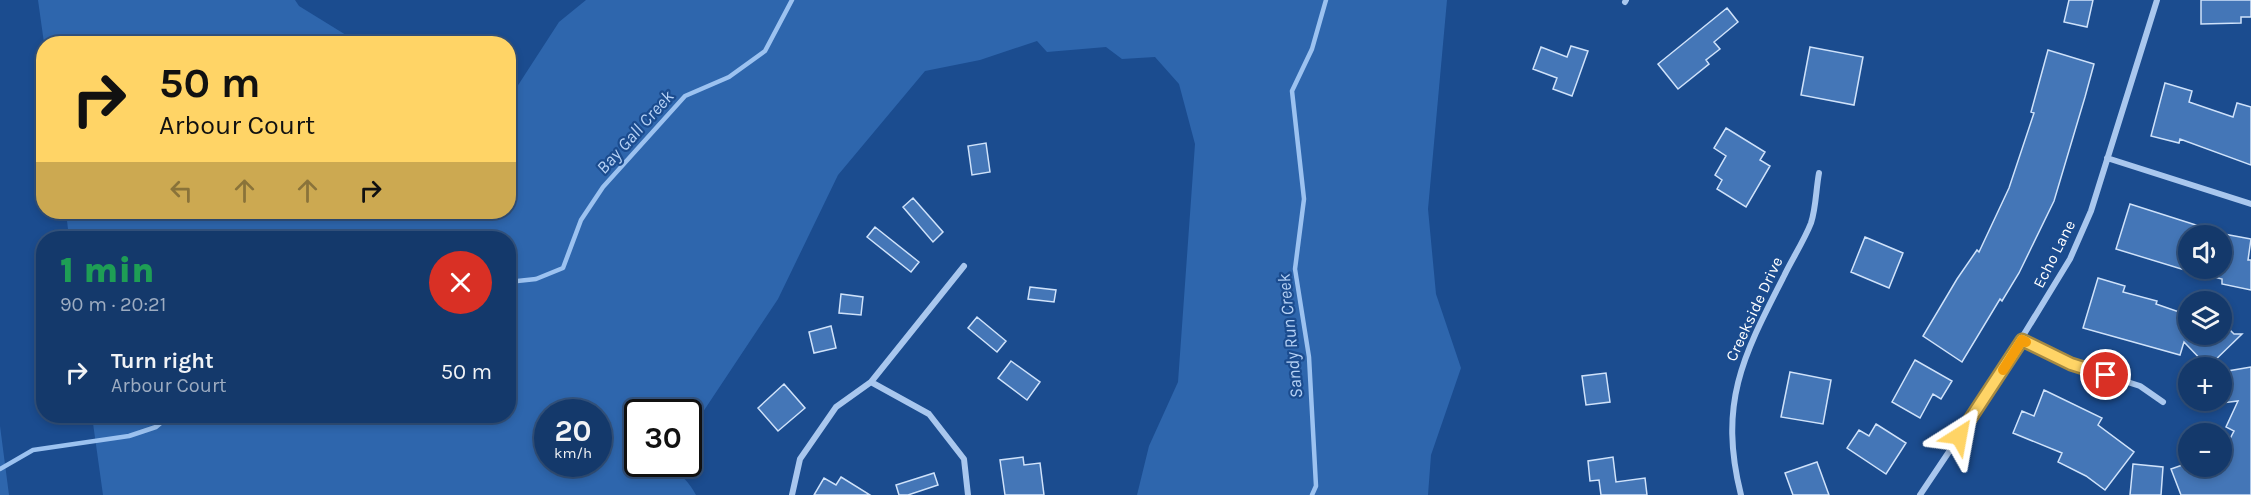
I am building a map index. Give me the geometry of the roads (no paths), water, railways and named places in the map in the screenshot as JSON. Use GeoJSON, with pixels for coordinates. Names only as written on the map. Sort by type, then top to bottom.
{"type":"FeatureCollection","features":[{"type":"Feature","properties":{"kind":"street","name":"Echo Lane"},"geometry":{"type":"LineString","coordinates":[[1920,495],[2022,340],[2070,259],[2091,211],[2157,0]]}},
{"type":"Feature","properties":{"kind":"street"},"geometry":{"type":"LineString","coordinates":[[2107,158],[2251,204]]}},
{"type":"Feature","properties":{"kind":"street","name":"Creekside Drive"},"geometry":{"type":"LineString","coordinates":[[1741,495],[1735,473],[1732,411],[1737,378],[1750,343],[1811,222],[1819,173]]}},
{"type":"Feature","properties":{"kind":"street"},"geometry":{"type":"LineString","coordinates":[[792,495],[800,459],[836,407],[871,382],[963,266]]}},
{"type":"Feature","properties":{"kind":"street"},"geometry":{"type":"LineString","coordinates":[[2022,340],[2071,364],[2140,386],[2163,402]]}},
{"type":"Feature","properties":{"kind":"street"},"geometry":{"type":"LineString","coordinates":[[871,382],[929,414],[964,459],[968,495]]}},
{"type":"Feature","properties":{"kind":"waterway","name":"Bay Gall Creek"},"geometry":{"type":"LineString","coordinates":[[516,281],[536,279],[563,268],[581,220],[603,187],[685,96],[729,77],[765,51],[792,0]]}},
{"type":"Feature","properties":{"kind":"waterway","name":"Sandy Run Creek"},"geometry":{"type":"LineString","coordinates":[[1312,495],[1316,486],[1309,357],[1295,269],[1304,199],[1292,91],[1312,49],[1326,0]]}},
{"type":"Feature","properties":{"kind":"waterway","name":"Bay Gall Creek"},"geometry":{"type":"LineString","coordinates":[[0,469],[33,450],[129,436],[156,427],[161,423]]}}]}
